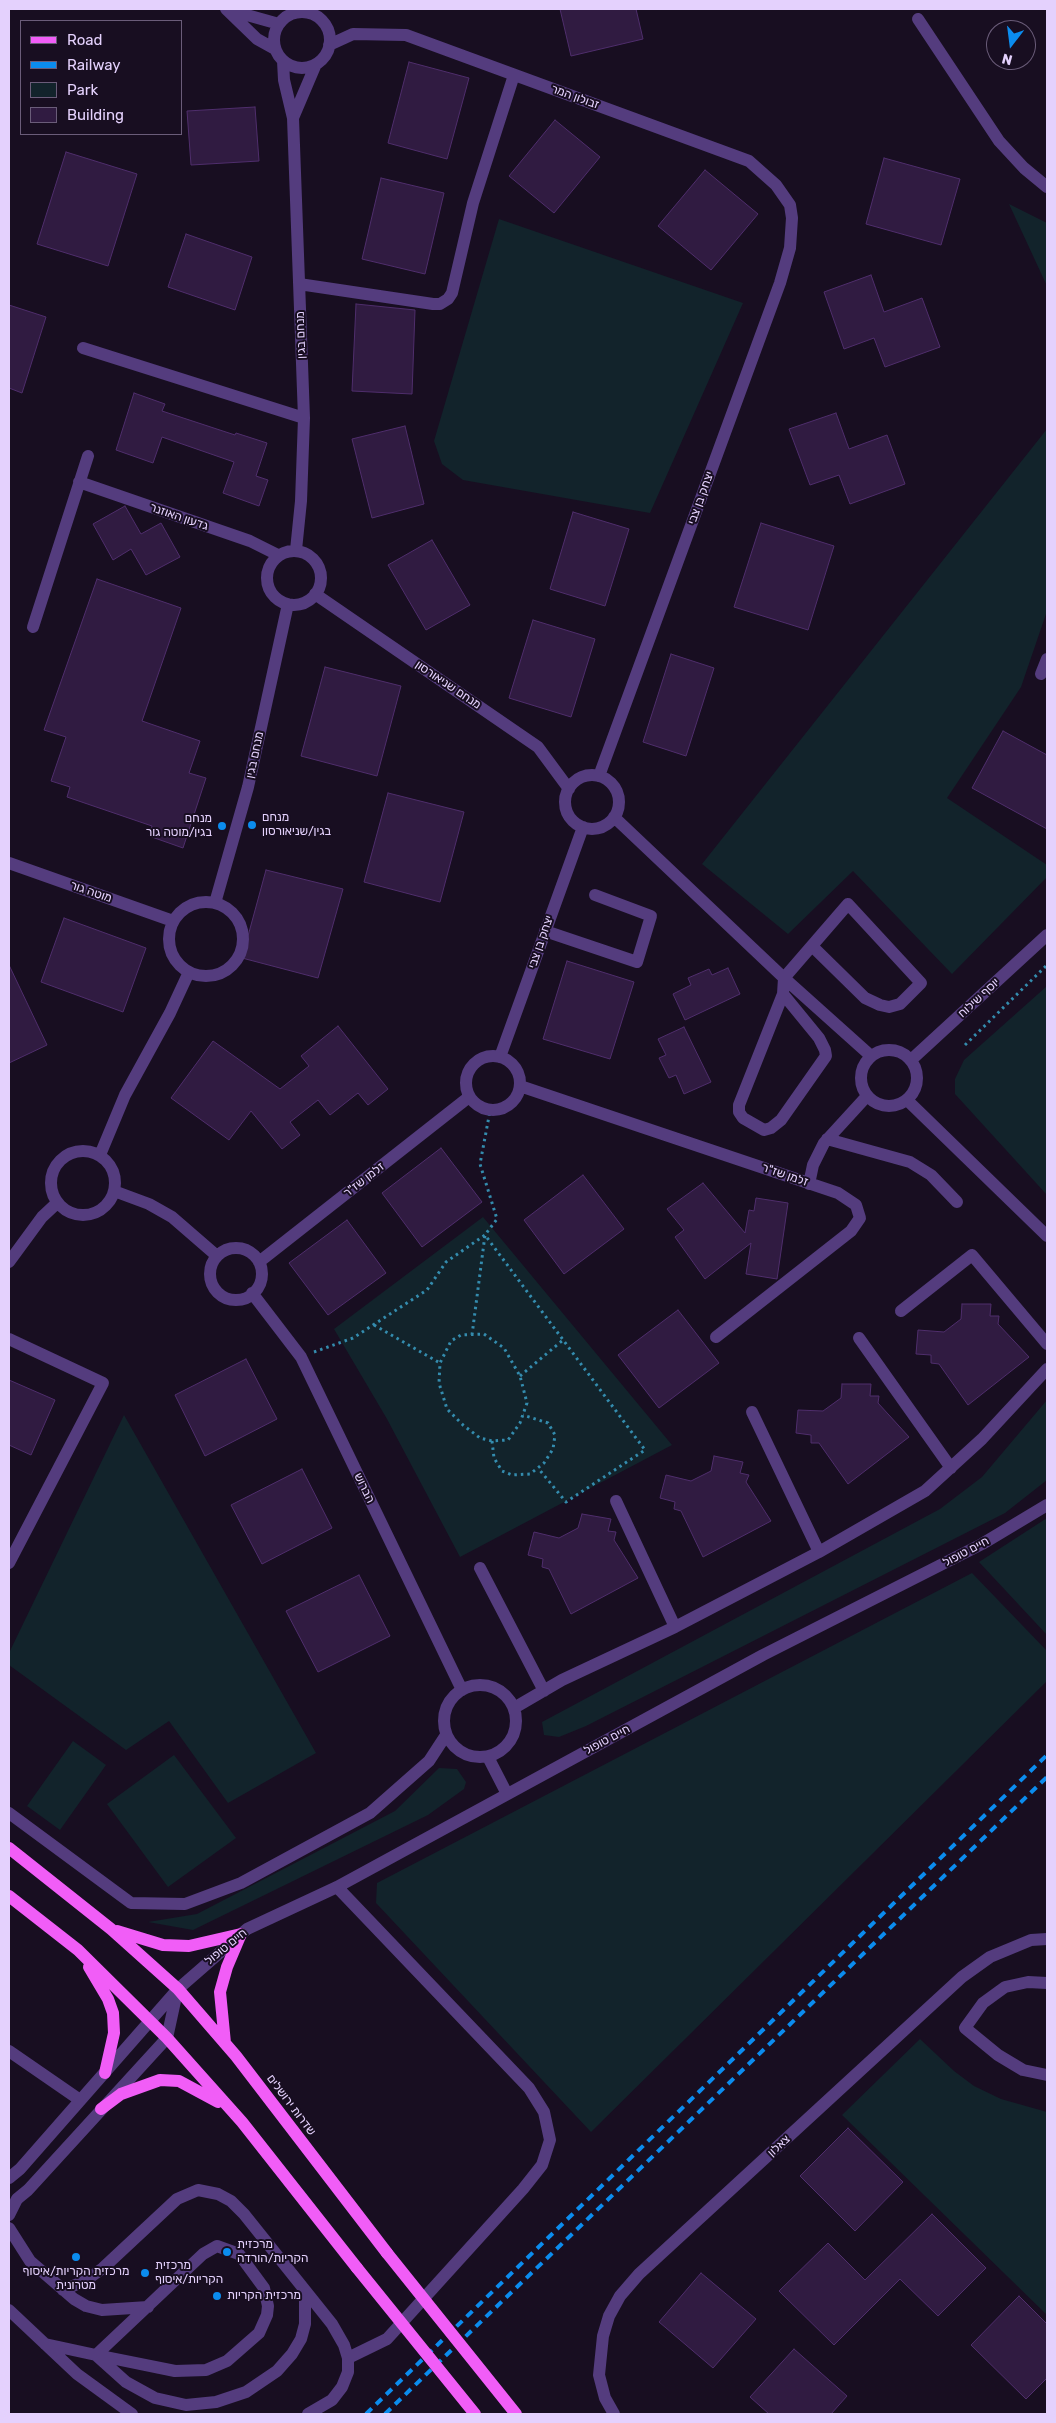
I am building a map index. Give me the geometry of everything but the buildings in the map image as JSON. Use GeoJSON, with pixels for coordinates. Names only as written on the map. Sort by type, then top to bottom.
{"type":"FeatureCollection","features":[{"type":"Feature","properties":{"kind":"main road","name":"שדרות ירושלים"},"geometry":{"type":"LineString","coordinates":[[9,1848],[111,1929],[178,1989],[225,2043],[387,2253],[516,2414]]}},
{"type":"Feature","properties":{"kind":"main road"},"geometry":{"type":"LineString","coordinates":[[9,1896],[78,1950],[167,2038],[242,2122],[475,2414]]}},
{"type":"Feature","properties":{"kind":"main road"},"geometry":{"type":"LineString","coordinates":[[111,1929],[163,1944],[189,1946],[241,1934]]}},
{"type":"Feature","properties":{"kind":"main road"},"geometry":{"type":"LineString","coordinates":[[225,2043],[220,1992],[227,1967],[241,1934]]}},
{"type":"Feature","properties":{"kind":"main road"},"geometry":{"type":"LineString","coordinates":[[78,1950],[108,1999],[113,2012],[114,2033],[105,2073]]}},
{"type":"Feature","properties":{"kind":"main road"},"geometry":{"type":"LineString","coordinates":[[101,2109],[121,2094],[142,2084],[160,2080],[179,2081],[214,2098],[242,2122]]}},
{"type":"Feature","properties":{"kind":"street"},"geometry":{"type":"LineString","coordinates":[[226,9],[282,17],[301,12],[311,14],[322,22]]}},
{"type":"Feature","properties":{"kind":"street"},"geometry":{"type":"LineString","coordinates":[[226,9],[257,39],[275,49],[283,61],[300,68],[316,64],[326,54],[329,45],[329,35],[317,9]]}},
{"type":"Feature","properties":{"kind":"street"},"geometry":{"type":"LineString","coordinates":[[275,49],[274,40],[282,17]]}},
{"type":"Feature","properties":{"kind":"street"},"geometry":{"type":"LineString","coordinates":[[918,19],[999,142],[1024,168],[1047,187]]}},
{"type":"Feature","properties":{"kind":"street","name":"זבולון המר"},"geometry":{"type":"LineString","coordinates":[[329,45],[352,34],[406,35],[749,161],[776,185],[790,205],[792,218]]}},
{"type":"Feature","properties":{"kind":"street","name":"מנחם בגין"},"geometry":{"type":"LineString","coordinates":[[283,61],[284,80],[293,118],[304,418],[296,550]]}},
{"type":"Feature","properties":{"kind":"street","name":"מנחם בגין"},"geometry":{"type":"LineString","coordinates":[[293,118],[316,64]]}},
{"type":"Feature","properties":{"kind":"street"},"geometry":{"type":"LineString","coordinates":[[299,284],[433,304],[440,304],[448,299],[452,293],[473,203],[514,75]]}},
{"type":"Feature","properties":{"kind":"street","name":"יצחק בן צבי"},"geometry":{"type":"LineString","coordinates":[[599,776],[780,283],[790,248],[792,218]]}},
{"type":"Feature","properties":{"kind":"street"},"geometry":{"type":"LineString","coordinates":[[83,348],[304,418]]}},
{"type":"Feature","properties":{"kind":"street"},"geometry":{"type":"LineString","coordinates":[[33,627],[88,456]]}},
{"type":"Feature","properties":{"kind":"street","name":"גדעון האוזנר"},"geometry":{"type":"LineString","coordinates":[[79,482],[250,541],[278,555]]}},
{"type":"Feature","properties":{"kind":"street"},"geometry":{"type":"LineString","coordinates":[[296,550],[308,555],[320,570],[321,579],[315,594],[306,602],[297,605],[288,604],[276,599],[266,583],[269,565],[278,555],[296,550]]}},
{"type":"Feature","properties":{"kind":"street","name":"מנחם שניאורסון"},"geometry":{"type":"LineString","coordinates":[[315,594],[538,747],[569,789]]}},
{"type":"Feature","properties":{"kind":"street","name":"מנחם בגין"},"geometry":{"type":"LineString","coordinates":[[214,903],[248,787],[288,604]]}},
{"type":"Feature","properties":{"kind":"street"},"geometry":{"type":"LineString","coordinates":[[1041,674],[1047,659]]}},
{"type":"Feature","properties":{"kind":"street"},"geometry":{"type":"LineString","coordinates":[[599,776],[614,786],[619,804],[614,817],[608,824],[599,828],[583,827],[575,823],[566,807],[569,789],[583,777],[599,776]]}},
{"type":"Feature","properties":{"kind":"street"},"geometry":{"type":"LineString","coordinates":[[614,817],[784,978],[871,1056]]}},
{"type":"Feature","properties":{"kind":"street","name":"יצחק בן צבי"},"geometry":{"type":"LineString","coordinates":[[500,1057],[583,827]]}},
{"type":"Feature","properties":{"kind":"street","name":"מוטה גור"},"geometry":{"type":"LineString","coordinates":[[9,863],[173,921]]}},
{"type":"Feature","properties":{"kind":"street"},"geometry":{"type":"LineString","coordinates":[[545,931],[637,962],[651,916],[595,895]]}},
{"type":"Feature","properties":{"kind":"street"},"geometry":{"type":"LineString","coordinates":[[205,901],[214,903],[231,912],[239,922],[243,934],[242,947],[238,958],[229,968],[217,974],[205,976],[188,972],[178,964],[171,953],[168,933],[173,921],[181,910],[192,904],[205,901]]}},
{"type":"Feature","properties":{"kind":"street"},"geometry":{"type":"LineString","coordinates":[[784,994],[822,1042],[826,1056],[780,1120],[771,1128],[764,1130],[743,1118],[739,1112],[739,1105],[784,994],[784,978],[848,904],[921,983],[900,1004],[889,1007],[880,1005],[866,998],[812,946]]}},
{"type":"Feature","properties":{"kind":"street","name":"יוסף שילוח"},"geometry":{"type":"LineString","coordinates":[[911,1060],[1047,935]]}},
{"type":"Feature","properties":{"kind":"street"},"geometry":{"type":"LineString","coordinates":[[100,1155],[125,1095],[170,1013],[188,972]]}},
{"type":"Feature","properties":{"kind":"street"},"geometry":{"type":"LineString","coordinates":[[892,1050],[905,1054],[911,1060],[917,1072],[917,1081],[915,1090],[907,1100],[899,1104],[886,1106],[874,1102],[867,1096],[861,1084],[861,1075],[863,1066],[871,1056],[879,1052],[892,1050]]}},
{"type":"Feature","properties":{"kind":"street"},"geometry":{"type":"LineString","coordinates":[[500,1057],[509,1061],[516,1068],[520,1086],[516,1099],[509,1106],[500,1110],[490,1111],[475,1104],[469,1097],[466,1088],[468,1070],[474,1062],[483,1058],[500,1057]]}},
{"type":"Feature","properties":{"kind":"street","name":"זלמן שז\"ר"},"geometry":{"type":"LineString","coordinates":[[520,1086],[809,1184],[852,1201],[859,1209],[858,1222],[851,1231],[716,1337]]}},
{"type":"Feature","properties":{"kind":"street"},"geometry":{"type":"LineString","coordinates":[[809,1184],[813,1164],[827,1139],[867,1096]]}},
{"type":"Feature","properties":{"kind":"street","name":"זלמן שז\"ר"},"geometry":{"type":"LineString","coordinates":[[259,1262],[469,1097]]}},
{"type":"Feature","properties":{"kind":"street"},"geometry":{"type":"LineString","coordinates":[[907,1100],[1047,1236]]}},
{"type":"Feature","properties":{"kind":"street"},"geometry":{"type":"LineString","coordinates":[[827,1139],[910,1162],[931,1176],[957,1202]]}},
{"type":"Feature","properties":{"kind":"street"},"geometry":{"type":"LineString","coordinates":[[78,1151],[89,1151],[100,1155],[108,1162],[114,1172],[114,1191],[108,1204],[100,1211],[89,1215],[76,1215],[66,1211],[52,1194],[50,1183],[52,1172],[58,1162],[67,1155],[78,1151]]}},
{"type":"Feature","properties":{"kind":"street"},"geometry":{"type":"LineString","coordinates":[[114,1191],[149,1204],[172,1217],[217,1256]]}},
{"type":"Feature","properties":{"kind":"street"},"geometry":{"type":"LineString","coordinates":[[9,1262],[42,1217],[58,1203]]}},
{"type":"Feature","properties":{"kind":"street"},"geometry":{"type":"LineString","coordinates":[[236,1248],[245,1250],[254,1255],[259,1262],[261,1280],[258,1288],[239,1300],[230,1299],[219,1293],[213,1286],[210,1278],[210,1269],[217,1256],[227,1250],[236,1248]]}},
{"type":"Feature","properties":{"kind":"street"},"geometry":{"type":"LineString","coordinates":[[901,1311],[972,1255],[1047,1344]]}},
{"type":"Feature","properties":{"kind":"street","name":"הברוש"},"geometry":{"type":"LineString","coordinates":[[252,1293],[300,1357],[462,1690]]}},
{"type":"Feature","properties":{"kind":"street"},"geometry":{"type":"LineString","coordinates":[[859,1338],[951,1468]]}},
{"type":"Feature","properties":{"kind":"street"},"geometry":{"type":"LineString","coordinates":[[9,1339],[103,1383],[9,1563]]}},
{"type":"Feature","properties":{"kind":"street"},"geometry":{"type":"LineString","coordinates":[[514,1708],[562,1680],[675,1627],[819,1552],[925,1491],[951,1468],[1026,1393],[1047,1369]]}},
{"type":"Feature","properties":{"kind":"street"},"geometry":{"type":"LineString","coordinates":[[752,1412],[819,1552]]}},
{"type":"Feature","properties":{"kind":"street"},"geometry":{"type":"LineString","coordinates":[[616,1500],[675,1627]]}},
{"type":"Feature","properties":{"kind":"street","name":"חיים טופול"},"geometry":{"type":"LineString","coordinates":[[9,2178],[20,2169],[178,1989],[247,1929],[337,1887],[763,1655],[982,1544],[1047,1505]]}},
{"type":"Feature","properties":{"kind":"street"},"geometry":{"type":"LineString","coordinates":[[480,1568],[544,1691]]}},
{"type":"Feature","properties":{"kind":"street"},"geometry":{"type":"LineString","coordinates":[[478,1685],[489,1687],[504,1695],[514,1708],[516,1725],[513,1736],[503,1750],[488,1756],[471,1756],[460,1752],[446,1734],[444,1724],[445,1712],[450,1702],[462,1690],[478,1685]]}},
{"type":"Feature","properties":{"kind":"street"},"geometry":{"type":"LineString","coordinates":[[9,1813],[131,1904],[185,1904],[240,1883],[370,1813],[430,1761],[446,1734]]}},
{"type":"Feature","properties":{"kind":"street"},"geometry":{"type":"LineString","coordinates":[[488,1756],[507,1794]]}},
{"type":"Feature","properties":{"kind":"street"},"geometry":{"type":"LineString","coordinates":[[337,1887],[529,2088],[544,2112],[550,2140],[542,2165],[387,2339],[348,2358]]}},
{"type":"Feature","properties":{"kind":"street","name":"צאלון"},"geometry":{"type":"LineString","coordinates":[[614,2414],[605,2398],[599,2375],[603,2336],[609,2316],[620,2296],[640,2274],[962,1977],[990,1957],[1031,1940],[1047,1939]]}},
{"type":"Feature","properties":{"kind":"street"},"geometry":{"type":"LineString","coordinates":[[1047,1983],[1028,1982],[1005,1987],[983,2003],[965,2028],[998,2055],[1023,2070],[1047,2075]]}},
{"type":"Feature","properties":{"kind":"street"},"geometry":{"type":"LineString","coordinates":[[9,2215],[17,2199],[28,2190],[167,2038],[178,1989]]}},
{"type":"Feature","properties":{"kind":"street"},"geometry":{"type":"LineString","coordinates":[[9,2051],[80,2100]]}},
{"type":"Feature","properties":{"kind":"street"},"geometry":{"type":"LineString","coordinates":[[63,2290],[91,2277],[177,2199],[198,2190],[218,2194],[238,2208],[332,2324],[344,2345],[348,2358],[348,2372],[342,2387],[332,2400],[308,2414]]}},
{"type":"Feature","properties":{"kind":"street"},"geometry":{"type":"LineString","coordinates":[[9,2228],[30,2261],[63,2290],[86,2306],[102,2310],[148,2307]]}},
{"type":"Feature","properties":{"kind":"street"},"geometry":{"type":"LineString","coordinates":[[45,2344],[96,2355],[175,2371],[194,2371],[217,2367],[227,2361],[259,2333],[264,2325],[268,2306],[264,2288],[239,2254],[216,2246],[203,2254],[96,2355]]}},
{"type":"Feature","properties":{"kind":"street"},"geometry":{"type":"LineString","coordinates":[[96,2355],[126,2382],[155,2398],[186,2405],[216,2402],[246,2392],[277,2370],[292,2354],[301,2339],[305,2324],[304,2291]]}},
{"type":"Feature","properties":{"kind":"street"},"geometry":{"type":"LineString","coordinates":[[9,2310],[77,2374],[132,2414]]}},
{"type":"Feature","properties":{"kind":"path"},"geometry":{"type":"LineString","coordinates":[[965,1045],[1047,965]]}},
{"type":"Feature","properties":{"kind":"path"},"geometry":{"type":"LineString","coordinates":[[300,1357],[354,1338],[374,1325],[427,1290],[446,1262],[486,1235],[497,1220],[480,1164],[490,1111]]}},
{"type":"Feature","properties":{"kind":"path"},"geometry":{"type":"LineString","coordinates":[[472,1335],[486,1235]]}},
{"type":"Feature","properties":{"kind":"path"},"geometry":{"type":"LineString","coordinates":[[486,1235],[645,1450],[566,1502],[538,1468]]}},
{"type":"Feature","properties":{"kind":"path"},"geometry":{"type":"LineString","coordinates":[[374,1325],[440,1363]]}},
{"type":"Feature","properties":{"kind":"path"},"geometry":{"type":"LineString","coordinates":[[484,1334],[504,1348],[520,1376],[527,1403],[520,1423],[508,1440],[492,1441],[480,1438],[447,1409],[439,1382],[440,1363],[451,1341],[461,1335],[472,1335],[484,1334]]}},
{"type":"Feature","properties":{"kind":"path"},"geometry":{"type":"LineString","coordinates":[[520,1376],[563,1340]]}},
{"type":"Feature","properties":{"kind":"path"},"geometry":{"type":"LineString","coordinates":[[492,1441],[494,1458],[502,1471],[512,1475],[530,1474],[544,1463],[552,1449],[555,1435],[548,1423],[523,1415]]}},
{"type":"Feature","properties":{"kind":"green space"},"geometry":{"type":"Polygon","coordinates":[[[1009,204],[1047,223],[1047,286],[1009,204]]]}},
{"type":"Feature","properties":{"kind":"green space"},"geometry":{"type":"Polygon","coordinates":[[[499,219],[743,303],[650,513],[463,480],[442,464],[434,441],[499,219]]]}},
{"type":"Feature","properties":{"kind":"green space"},"geometry":{"type":"Polygon","coordinates":[[[1047,429],[1047,611],[1021,687],[947,798],[1047,865],[1047,877],[952,974],[853,871],[788,934],[702,864],[1047,429]]]}},
{"type":"Feature","properties":{"kind":"green space"},"geometry":{"type":"Polygon","coordinates":[[[1047,986],[1047,1195],[955,1094],[955,1079],[964,1060],[1047,986]]]}},
{"type":"Feature","properties":{"kind":"green space"},"geometry":{"type":"Polygon","coordinates":[[[483,1217],[672,1445],[460,1557],[387,1419],[334,1329],[483,1217]]]}},
{"type":"Feature","properties":{"kind":"green space"},"geometry":{"type":"Polygon","coordinates":[[[1047,1400],[1047,1480],[1005,1513],[586,1726],[559,1737],[544,1735],[542,1722],[940,1509],[982,1477],[1047,1400]]]}},
{"type":"Feature","properties":{"kind":"green space"},"geometry":{"type":"Polygon","coordinates":[[[124,1415],[316,1753],[228,1803],[169,1721],[126,1750],[9,1665],[9,1653],[124,1415]]]}},
{"type":"Feature","properties":{"kind":"green space"},"geometry":{"type":"Polygon","coordinates":[[[1047,1518],[1047,1635],[979,1562],[1047,1518]]]}},
{"type":"Feature","properties":{"kind":"green space"},"geometry":{"type":"Polygon","coordinates":[[[972,1573],[1047,1651],[1047,1681],[591,2132],[376,1903],[377,1883],[972,1573]]]}},
{"type":"Feature","properties":{"kind":"green space"},"geometry":{"type":"Polygon","coordinates":[[[73,1741],[106,1765],[60,1830],[27,1806],[73,1741]]]}},
{"type":"Feature","properties":{"kind":"green space"},"geometry":{"type":"Polygon","coordinates":[[[174,1755],[236,1838],[168,1887],[107,1804],[174,1755]]]}},
{"type":"Feature","properties":{"kind":"green space"},"geometry":{"type":"Polygon","coordinates":[[[439,1768],[457,1769],[466,1782],[464,1789],[428,1815],[193,1930],[148,1922],[197,1914],[395,1811],[439,1768]]]}},
{"type":"Feature","properties":{"kind":"green space"},"geometry":{"type":"Polygon","coordinates":[[[920,2039],[954,2071],[974,2086],[1001,2099],[1047,2112],[1047,2315],[842,2115],[920,2039]]]}},
{"type":"Feature","properties":{"kind":"railway"},"geometry":{"type":"LineString","coordinates":[[366,2414],[1047,1755]]}},
{"type":"Feature","properties":{"kind":"railway"},"geometry":{"type":"LineString","coordinates":[[385,2414],[1047,1777]]}},
{"type":"Feature","properties":{"kind":"place","name":"מנחם בגין/שניאורסון"},"geometry":{"type":"Point","coordinates":[252,825]}},
{"type":"Feature","properties":{"kind":"place","name":"מנחם בגין/מוטה גור"},"geometry":{"type":"Point","coordinates":[222,826]}},
{"type":"Feature","properties":{"kind":"place","name":"מרכזית הקריות/הורדה"},"geometry":{"type":"Point","coordinates":[227,2252]}},
{"type":"Feature","properties":{"kind":"place","name":"מרכזית הקריות/איסוף מטרונית"},"geometry":{"type":"Point","coordinates":[76,2257]}},
{"type":"Feature","properties":{"kind":"place","name":"מרכזית הקריות/איסוף"},"geometry":{"type":"Point","coordinates":[145,2273]}},
{"type":"Feature","properties":{"kind":"place","name":"מרכזית הקריות"},"geometry":{"type":"Point","coordinates":[217,2296]}}]}
